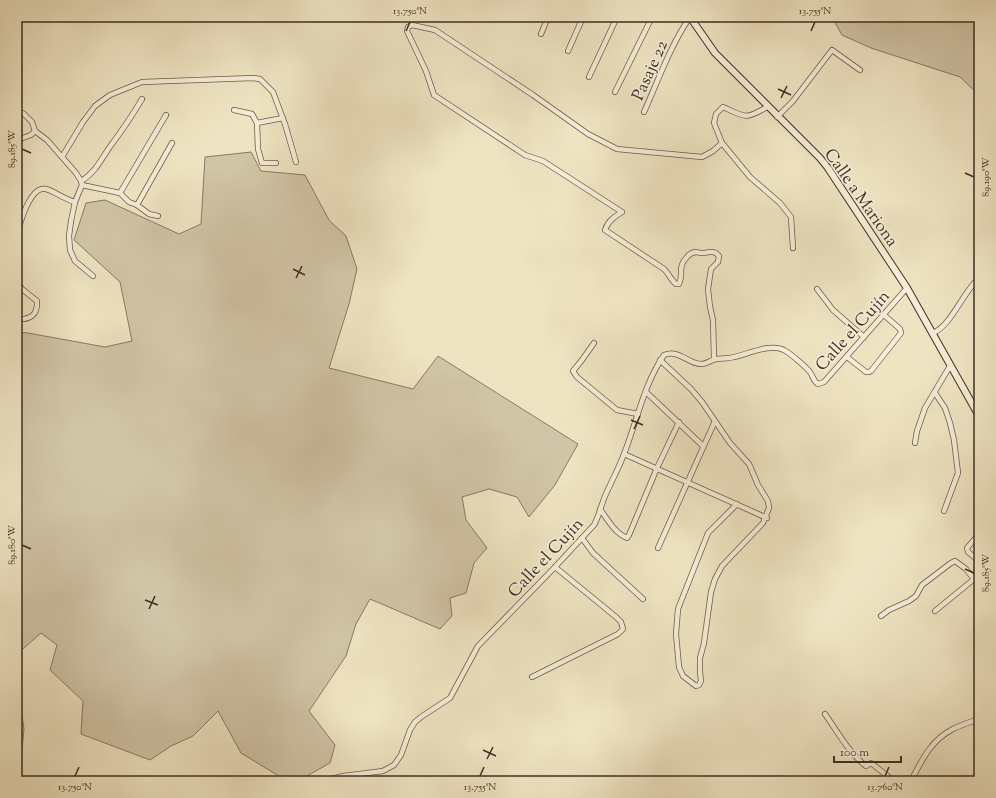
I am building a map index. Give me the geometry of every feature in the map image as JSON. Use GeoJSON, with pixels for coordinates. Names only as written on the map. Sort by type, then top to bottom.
{"type":"FeatureCollection","features":[{"type":"Feature","properties":{"kind":"main road","name":"Calle a Mariona"},"geometry":{"type":"LineString","coordinates":[[690,17],[715,53],[767,107],[820,158],[828,168],[907,288],[979,416]]}},
{"type":"Feature","properties":{"kind":"street"},"geometry":{"type":"LineString","coordinates":[[541,34],[548,17]]}},
{"type":"Feature","properties":{"kind":"street"},"geometry":{"type":"LineString","coordinates":[[568,52],[584,17]]}},
{"type":"Feature","properties":{"kind":"street"},"geometry":{"type":"LineString","coordinates":[[589,77],[617,17]]}},
{"type":"Feature","properties":{"kind":"street"},"geometry":{"type":"LineString","coordinates":[[615,92],[652,17]]}},
{"type":"Feature","properties":{"kind":"street","name":"Pasaje 22"},"geometry":{"type":"LineString","coordinates":[[644,112],[666,61],[684,25],[690,17]]}},
{"type":"Feature","properties":{"kind":"street"},"geometry":{"type":"LineString","coordinates":[[714,360],[713,320],[708,289],[711,269],[718,262],[719,256],[716,252],[710,251],[702,254],[694,252],[689,254],[682,262],[680,270],[681,279],[679,284],[676,284],[672,281],[669,274],[664,269],[605,230],[613,218],[622,212],[543,161],[524,155],[434,95],[426,71],[407,31],[408,27],[412,25],[435,30],[533,95],[588,134],[617,149],[702,157],[713,151],[722,142]]}},
{"type":"Feature","properties":{"kind":"street"},"geometry":{"type":"LineString","coordinates":[[777,117],[793,101],[832,50],[860,70]]}},
{"type":"Feature","properties":{"kind":"street"},"geometry":{"type":"LineString","coordinates":[[62,157],[82,122],[95,106],[110,95],[142,82],[253,78],[260,79],[273,92],[283,118],[296,162]]}},
{"type":"Feature","properties":{"kind":"street"},"geometry":{"type":"LineString","coordinates":[[93,276],[75,261],[70,250],[69,236],[75,202],[81,183],[94,170],[128,122],[142,99]]}},
{"type":"Feature","properties":{"kind":"street"},"geometry":{"type":"LineString","coordinates":[[767,107],[752,116],[741,116],[723,107],[716,114],[714,123],[722,142],[750,177],[780,203],[791,217],[793,248]]}},
{"type":"Feature","properties":{"kind":"street"},"geometry":{"type":"LineString","coordinates":[[17,110],[24,114],[32,122],[35,131],[47,140],[76,173],[81,183]]}},
{"type":"Feature","properties":{"kind":"street"},"geometry":{"type":"LineString","coordinates":[[234,110],[252,114],[258,124],[258,149],[262,163],[276,163]]}},
{"type":"Feature","properties":{"kind":"street"},"geometry":{"type":"LineString","coordinates":[[120,192],[166,115]]}},
{"type":"Feature","properties":{"kind":"street"},"geometry":{"type":"LineString","coordinates":[[258,124],[283,118]]}},
{"type":"Feature","properties":{"kind":"street"},"geometry":{"type":"LineString","coordinates":[[17,140],[31,135],[35,131]]}},
{"type":"Feature","properties":{"kind":"street"},"geometry":{"type":"LineString","coordinates":[[137,204],[172,143]]}},
{"type":"Feature","properties":{"kind":"street"},"geometry":{"type":"LineString","coordinates":[[81,183],[120,192],[129,202],[137,204],[150,214],[158,216]]}},
{"type":"Feature","properties":{"kind":"street"},"geometry":{"type":"LineString","coordinates":[[17,237],[21,220],[35,192],[40,189],[46,189],[62,198],[75,202]]}},
{"type":"Feature","properties":{"kind":"street"},"geometry":{"type":"LineString","coordinates":[[933,333],[941,329],[965,293],[979,278]]}},
{"type":"Feature","properties":{"kind":"street"},"geometry":{"type":"LineString","coordinates":[[17,282],[22,289],[37,301],[38,305],[36,313],[32,317],[24,320],[17,319]]}},
{"type":"Feature","properties":{"kind":"street","name":"Calle el Cujín"},"geometry":{"type":"LineString","coordinates":[[324,781],[343,776],[383,771],[394,764],[401,755],[410,730],[415,722],[450,698],[478,646],[555,567],[598,519],[600,509],[624,454],[646,392],[660,360],[664,355],[671,353],[682,356],[699,364],[705,364],[714,360],[733,358],[762,349],[780,348],[785,350],[810,372],[815,382],[818,384],[824,382],[907,288]]}},
{"type":"Feature","properties":{"kind":"street"},"geometry":{"type":"LineString","coordinates":[[817,289],[833,310],[864,337]]}},
{"type":"Feature","properties":{"kind":"street"},"geometry":{"type":"LineString","coordinates":[[847,357],[866,372],[871,371],[900,337],[901,333],[900,329],[884,315]]}},
{"type":"Feature","properties":{"kind":"street"},"geometry":{"type":"LineString","coordinates":[[594,343],[573,371],[618,410],[638,414]]}},
{"type":"Feature","properties":{"kind":"street"},"geometry":{"type":"LineString","coordinates":[[660,360],[702,402],[730,443],[749,464],[758,485],[768,501],[769,508],[763,523],[722,566],[715,579],[711,592],[704,643],[700,658],[701,681],[699,685],[696,686],[683,676],[679,667],[676,634],[678,609],[708,532],[737,504]]}},
{"type":"Feature","properties":{"kind":"street"},"geometry":{"type":"LineString","coordinates":[[915,443],[917,432],[926,408],[950,366]]}},
{"type":"Feature","properties":{"kind":"street"},"geometry":{"type":"LineString","coordinates":[[646,392],[703,446]]}},
{"type":"Feature","properties":{"kind":"street"},"geometry":{"type":"LineString","coordinates":[[935,393],[945,408],[950,423],[954,440],[958,473],[944,511]]}},
{"type":"Feature","properties":{"kind":"street"},"geometry":{"type":"LineString","coordinates":[[658,548],[715,421]]}},
{"type":"Feature","properties":{"kind":"street"},"geometry":{"type":"LineString","coordinates":[[600,509],[612,525],[627,538],[629,536],[678,422]]}},
{"type":"Feature","properties":{"kind":"street"},"geometry":{"type":"LineString","coordinates":[[624,454],[766,518]]}},
{"type":"Feature","properties":{"kind":"street"},"geometry":{"type":"LineString","coordinates":[[979,534],[967,548],[968,552],[979,561]]}},
{"type":"Feature","properties":{"kind":"street"},"geometry":{"type":"LineString","coordinates":[[582,538],[592,553],[643,599]]}},
{"type":"Feature","properties":{"kind":"street"},"geometry":{"type":"LineString","coordinates":[[881,616],[889,610],[909,601],[916,596],[922,585],[951,562],[955,561],[959,563],[974,579]]}},
{"type":"Feature","properties":{"kind":"street"},"geometry":{"type":"LineString","coordinates":[[532,677],[618,634],[623,629],[621,622],[616,617],[555,567]]}},
{"type":"Feature","properties":{"kind":"street"},"geometry":{"type":"LineString","coordinates":[[936,611],[979,576]]}},
{"type":"Feature","properties":{"kind":"street"},"geometry":{"type":"LineString","coordinates":[[825,714],[844,742],[861,762],[866,766],[871,763],[894,781]]}},
{"type":"Feature","properties":{"kind":"street"},"geometry":{"type":"LineString","coordinates":[[911,781],[923,757],[941,736],[954,728],[979,719]]}},
{"type":"Feature","properties":{"kind":"shaded area"},"geometry":{"type":"Polygon","coordinates":[[[832,17],[979,17],[979,95],[960,77],[871,48],[842,35],[832,17]]]}},
{"type":"Feature","properties":{"kind":"shaded area"},"geometry":{"type":"Polygon","coordinates":[[[251,152],[261,171],[305,175],[329,220],[346,236],[357,269],[349,304],[329,368],[413,389],[438,356],[578,444],[555,485],[529,517],[517,497],[489,489],[462,497],[466,520],[487,548],[474,563],[466,593],[450,598],[452,616],[440,629],[370,599],[356,624],[346,656],[309,711],[335,745],[330,763],[298,781],[287,781],[241,753],[218,711],[193,736],[171,746],[150,760],[81,734],[83,701],[50,670],[57,645],[41,633],[17,654],[17,332],[105,347],[132,341],[120,282],[74,240],[86,203],[105,200],[179,234],[201,224],[205,157],[251,152]]]}},
{"type":"Feature","properties":{"kind":"shaded area"},"geometry":{"type":"Polygon","coordinates":[[[17,681],[24,729],[19,781],[17,781],[17,681]]]}}]}
